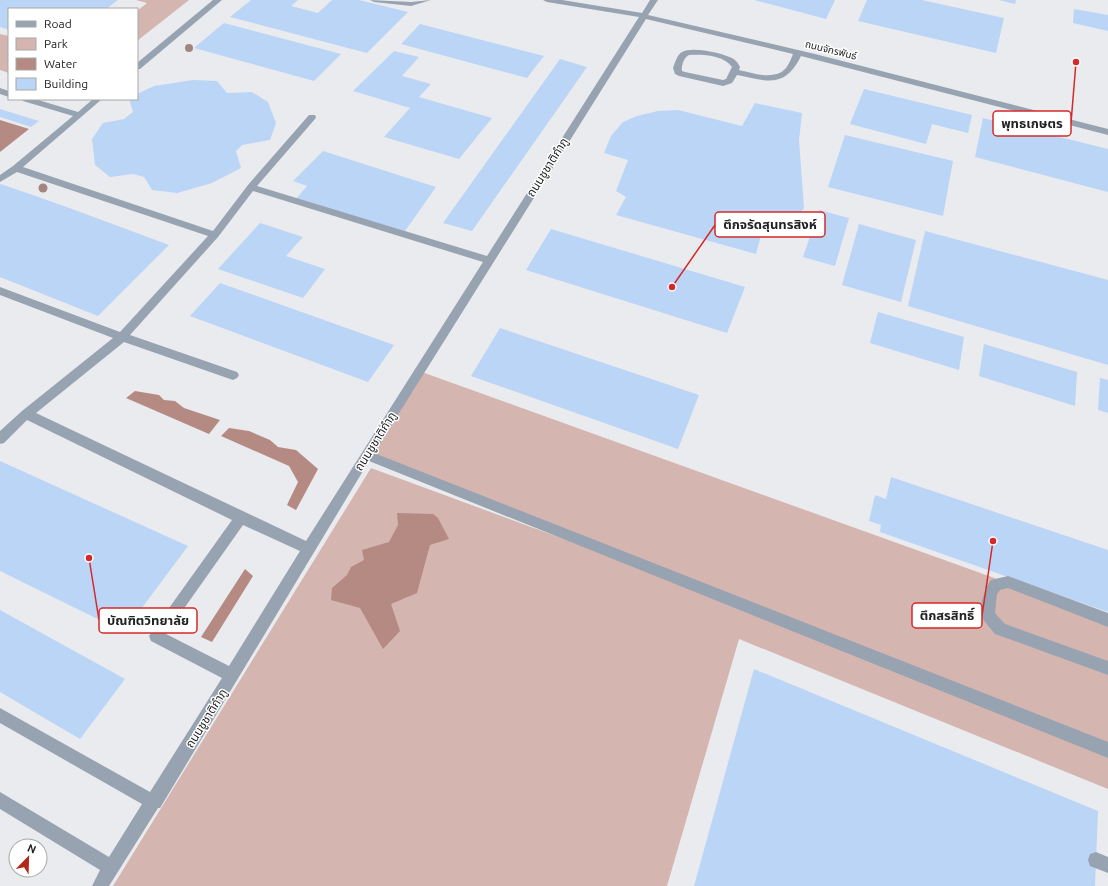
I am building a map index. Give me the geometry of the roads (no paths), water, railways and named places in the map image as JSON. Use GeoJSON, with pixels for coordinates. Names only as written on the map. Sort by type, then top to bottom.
{"type":"FeatureCollection","features":[{"type":"Feature","properties":{"kind":"lane"},"geometry":{"type":"LineString","coordinates":[[138,66],[218,0]]}},
{"type":"Feature","properties":{"kind":"lane"},"geometry":{"type":"LineString","coordinates":[[374,0],[411,4],[427,0]]}},
{"type":"Feature","properties":{"kind":"lane","name":"ถนนจักรพันธ์"},"geometry":{"type":"LineString","coordinates":[[547,0],[631,13],[798,53],[1108,132]]}},
{"type":"Feature","properties":{"kind":"lane","name":"ถนนชูชาติกำภู"},"geometry":{"type":"LineString","coordinates":[[100,886],[154,802],[366,455],[488,260],[654,0]]}},
{"type":"Feature","properties":{"kind":"lane"},"geometry":{"type":"LineString","coordinates":[[698,52],[729,59],[736,67],[734,72],[729,81],[724,83],[682,74],[678,72],[677,68],[684,54],[698,52]]}},
{"type":"Feature","properties":{"kind":"lane"},"geometry":{"type":"LineString","coordinates":[[734,72],[756,76],[775,77],[784,74],[787,71],[798,53]]}},
{"type":"Feature","properties":{"kind":"lane"},"geometry":{"type":"LineString","coordinates":[[29,100],[79,115]]}},
{"type":"Feature","properties":{"kind":"lane"},"geometry":{"type":"LineString","coordinates":[[0,180],[97,100]]}},
{"type":"Feature","properties":{"kind":"lane"},"geometry":{"type":"LineString","coordinates":[[0,439],[26,414],[122,337],[215,235],[252,187],[312,117]]}},
{"type":"Feature","properties":{"kind":"lane"},"geometry":{"type":"LineString","coordinates":[[16,168],[215,235]]}},
{"type":"Feature","properties":{"kind":"lane"},"geometry":{"type":"LineString","coordinates":[[252,187],[488,260]]}},
{"type":"Feature","properties":{"kind":"lane"},"geometry":{"type":"LineString","coordinates":[[0,291],[122,337],[233,375]]}},
{"type":"Feature","properties":{"kind":"lane"},"geometry":{"type":"LineString","coordinates":[[26,414],[241,518],[309,549]]}},
{"type":"Feature","properties":{"kind":"lane"},"geometry":{"type":"LineString","coordinates":[[366,455],[1108,750]]}},
{"type":"Feature","properties":{"kind":"lane"},"geometry":{"type":"LineString","coordinates":[[232,675],[156,636],[241,518]]}},
{"type":"Feature","properties":{"kind":"lane"},"geometry":{"type":"LineString","coordinates":[[1108,620],[1008,582],[996,585],[991,592],[988,615],[1000,629],[1108,668]]}},
{"type":"Feature","properties":{"kind":"lane"},"geometry":{"type":"LineString","coordinates":[[0,715],[154,802]]}},
{"type":"Feature","properties":{"kind":"lane"},"geometry":{"type":"LineString","coordinates":[[0,800],[112,868]]}},
{"type":"Feature","properties":{"kind":"water"},"geometry":{"type":"Polygon","coordinates":[[[0,120],[29,129],[0,152],[0,120]]]}},
{"type":"Feature","properties":{"kind":"water"},"geometry":{"type":"Polygon","coordinates":[[[135,391],[159,395],[164,400],[175,401],[184,408],[220,420],[209,434],[126,398],[135,391]]]}},
{"type":"Feature","properties":{"kind":"water"},"geometry":{"type":"Polygon","coordinates":[[[229,428],[249,431],[270,440],[278,447],[296,450],[318,469],[296,510],[287,505],[298,482],[289,466],[221,436],[229,428]]]}},
{"type":"Feature","properties":{"kind":"water"},"geometry":{"type":"Polygon","coordinates":[[[397,513],[433,514],[438,518],[449,539],[430,545],[417,593],[391,604],[400,631],[383,649],[360,608],[331,600],[332,588],[347,575],[351,567],[364,560],[362,550],[389,542],[398,525],[397,513]]]}},
{"type":"Feature","properties":{"kind":"water"},"geometry":{"type":"Polygon","coordinates":[[[245,569],[253,576],[212,642],[201,637],[245,569]]]}},
{"type":"Feature","properties":{"kind":"place","name":"พุทธเกษตร"},"geometry":{"type":"Point","coordinates":[1076,62]}},
{"type":"Feature","properties":{"kind":"place","name":"ตึกจรัดสุนทรสิงห์"},"geometry":{"type":"Point","coordinates":[672,287]}},
{"type":"Feature","properties":{"kind":"place","name":"ตึกสรสิทธิ์"},"geometry":{"type":"Point","coordinates":[993,541]}},
{"type":"Feature","properties":{"kind":"place","name":"บัณฑิตวิทยาลัย"},"geometry":{"type":"Point","coordinates":[89,558]}}]}
